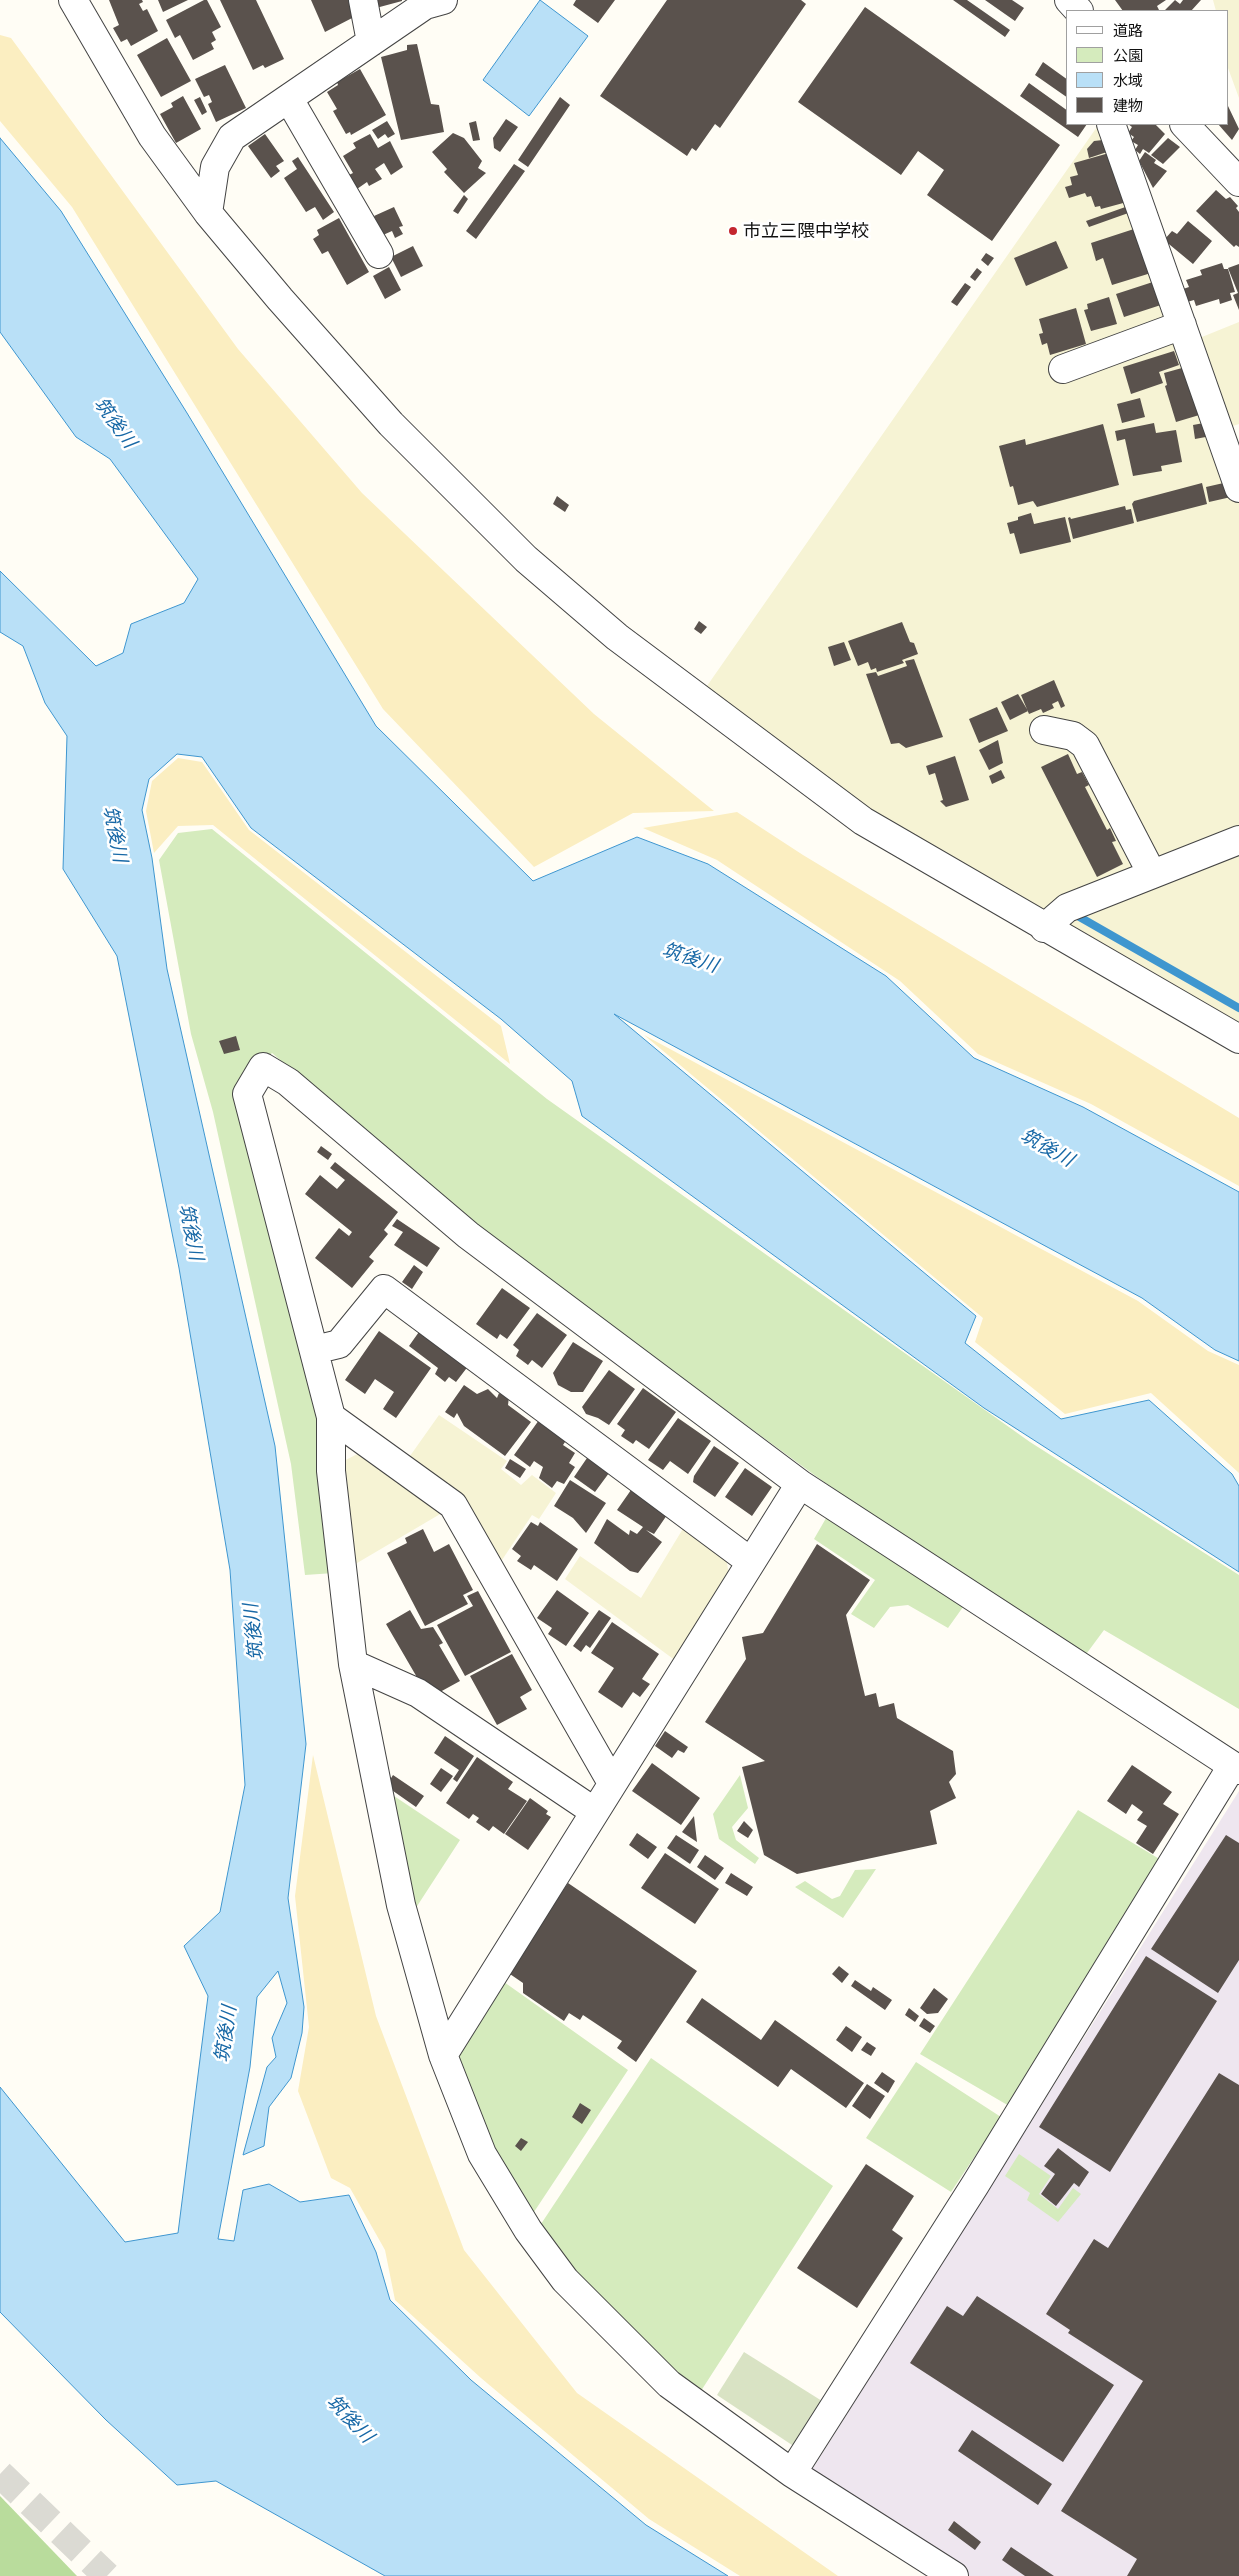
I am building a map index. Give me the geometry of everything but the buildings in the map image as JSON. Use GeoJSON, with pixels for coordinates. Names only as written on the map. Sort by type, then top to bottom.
{"type":"FeatureCollection","features":[{"type":"Feature","properties":{"kind":"street"},"geometry":{"type":"LineString","coordinates":[[73,0],[152,136],[208,213],[280,299],[391,424],[534,566],[616,637],[863,821],[1044,928],[1239,1039]]}},
{"type":"Feature","properties":{"kind":"street"},"geometry":{"type":"LineString","coordinates":[[363,0],[371,42]]}},
{"type":"Feature","properties":{"kind":"street"},"geometry":{"type":"LineString","coordinates":[[208,213],[215,167],[232,137],[425,5],[443,0]]}},
{"type":"Feature","properties":{"kind":"street"},"geometry":{"type":"LineString","coordinates":[[1069,0],[1078,10]]}},
{"type":"Feature","properties":{"kind":"street"},"geometry":{"type":"LineString","coordinates":[[288,98],[378,254]]}},
{"type":"Feature","properties":{"kind":"street"},"geometry":{"type":"LineString","coordinates":[[1111,125],[1239,488]]}},
{"type":"Feature","properties":{"kind":"street"},"geometry":{"type":"LineString","coordinates":[[1185,125],[1239,182]]}},
{"type":"Feature","properties":{"kind":"street"},"geometry":{"type":"LineString","coordinates":[[1064,369],[1182,325]]}},
{"type":"Feature","properties":{"kind":"street"},"geometry":{"type":"LineString","coordinates":[[1044,730],[1073,736],[1086,745],[1152,874]]}},
{"type":"Feature","properties":{"kind":"street"},"geometry":{"type":"LineString","coordinates":[[1044,928],[1067,908],[1239,840]]}},
{"type":"Feature","properties":{"kind":"street"},"geometry":{"type":"LineString","coordinates":[[792,2473],[978,2180],[1235,1768],[800,1484],[468,1235],[288,1082],[263,1067],[247,1094],[331,1417],[331,1471],[353,1664],[401,1905],[443,2054],[482,2154],[528,2230],[565,2280],[669,2384],[792,2473],[954,2576]]}},
{"type":"Feature","properties":{"kind":"street"},"geometry":{"type":"LineString","coordinates":[[314,1350],[339,1344],[384,1289],[751,1562]]}},
{"type":"Feature","properties":{"kind":"street"},"geometry":{"type":"LineString","coordinates":[[331,1417],[453,1505],[612,1783]]}},
{"type":"Feature","properties":{"kind":"street"},"geometry":{"type":"LineString","coordinates":[[443,2054],[800,1484]]}},
{"type":"Feature","properties":{"kind":"street"},"geometry":{"type":"LineString","coordinates":[[353,1664],[418,1693],[595,1812]]}},
{"type":"Feature","properties":{"kind":"shaded area"},"geometry":{"type":"Polygon","coordinates":[[[1213,0],[1239,0],[1239,98],[1229,71],[1229,10],[1216,10],[1213,0]]]}},
{"type":"Feature","properties":{"kind":"shaded area"},"geometry":{"type":"Polygon","coordinates":[[[1099,125],[1239,456],[1239,1050],[693,706],[1099,125]]]}},
{"type":"Feature","properties":{"kind":"shaded area"},"geometry":{"type":"Polygon","coordinates":[[[1239,322],[1239,424],[1233,426],[1197,339],[1239,322]]]}},
{"type":"Feature","properties":{"kind":"shaded area"},"geometry":{"type":"Polygon","coordinates":[[[439,1415],[507,1461],[501,1469],[521,1485],[532,1475],[556,1493],[539,1519],[532,1515],[500,1563],[463,1498],[410,1456],[439,1415]]]}},
{"type":"Feature","properties":{"kind":"shaded area"},"geometry":{"type":"Polygon","coordinates":[[[365,1450],[447,1510],[352,1566],[338,1464],[365,1450]]]}},
{"type":"Feature","properties":{"kind":"shaded area"},"geometry":{"type":"Polygon","coordinates":[[[687,1522],[724,1548],[729,1574],[676,1661],[565,1579],[580,1556],[641,1598],[687,1522]]]}},
{"type":"Feature","properties":{"kind":"shaded area"},"geometry":{"type":"Polygon","coordinates":[[[1239,1791],[1239,2576],[968,2576],[810,2473],[1239,1791]]]}},
{"type":"Feature","properties":{"kind":"green space"},"geometry":{"type":"Polygon","coordinates":[[[212,829],[547,1099],[1030,1442],[1239,1575],[1239,1709],[1104,1630],[1084,1657],[824,1482],[477,1228],[272,1053],[237,1087],[322,1426],[334,1573],[305,1575],[291,1464],[213,1112],[191,1034],[159,860],[178,833],[212,829]]]}},
{"type":"Feature","properties":{"kind":"green space"},"geometry":{"type":"Polygon","coordinates":[[[829,1513],[968,1600],[948,1628],[908,1605],[890,1607],[874,1628],[851,1614],[875,1580],[814,1539],[829,1513]]]}},
{"type":"Feature","properties":{"kind":"green space"},"geometry":{"type":"Polygon","coordinates":[[[740,1775],[748,1808],[732,1827],[736,1840],[759,1858],[755,1864],[719,1839],[713,1814],[740,1775]]]}},
{"type":"Feature","properties":{"kind":"green space"},"geometry":{"type":"Polygon","coordinates":[[[388,1792],[460,1840],[410,1917],[388,1792]]]}},
{"type":"Feature","properties":{"kind":"green space"},"geometry":{"type":"Polygon","coordinates":[[[1078,1810],[1166,1863],[1016,2110],[920,2054],[1078,1810]]]}},
{"type":"Feature","properties":{"kind":"green space"},"geometry":{"type":"Polygon","coordinates":[[[876,1869],[843,1918],[795,1887],[805,1881],[832,1899],[840,1896],[855,1870],[876,1869]]]}},
{"type":"Feature","properties":{"kind":"green space"},"geometry":{"type":"Polygon","coordinates":[[[504,1982],[628,2070],[532,2215],[496,2154],[454,2058],[504,1982]]]}},
{"type":"Feature","properties":{"kind":"green space"},"geometry":{"type":"Polygon","coordinates":[[[651,2058],[833,2186],[699,2394],[572,2272],[541,2224],[651,2058]]]}},
{"type":"Feature","properties":{"kind":"green space"},"geometry":{"type":"Polygon","coordinates":[[[916,2062],[1001,2117],[951,2192],[866,2138],[916,2062]]]}},
{"type":"Feature","properties":{"kind":"green space"},"geometry":{"type":"Polygon","coordinates":[[[1019,2154],[1051,2176],[1039,2194],[1058,2209],[1073,2188],[1081,2194],[1058,2222],[1027,2200],[1030,2193],[1005,2176],[1019,2154]]]}},
{"type":"Feature","properties":{"kind":"green space"},"geometry":{"type":"Polygon","coordinates":[[[744,2352],[822,2401],[795,2447],[717,2395],[744,2352]]]}},
{"type":"Feature","properties":{"kind":"green space"},"geometry":{"type":"Polygon","coordinates":[[[0,2496],[77,2576],[0,2576],[0,2496]]]}},
{"type":"Feature","properties":{"kind":"sand"},"geometry":{"type":"Polygon","coordinates":[[[0,35],[11,38],[238,349],[362,493],[594,714],[714,811],[633,813],[534,867],[383,709],[72,207],[0,121],[0,35]]]}},
{"type":"Feature","properties":{"kind":"sand"},"geometry":{"type":"Polygon","coordinates":[[[178,758],[202,762],[249,830],[501,1026],[510,1064],[213,825],[178,826],[154,853],[146,811],[152,781],[178,758]]]}},
{"type":"Feature","properties":{"kind":"sand"},"geometry":{"type":"Polygon","coordinates":[[[737,812],[803,855],[1239,1118],[1239,1186],[1091,1104],[978,1054],[900,981],[717,860],[643,828],[737,812]]]}},
{"type":"Feature","properties":{"kind":"sand"},"geometry":{"type":"Polygon","coordinates":[[[644,1035],[1138,1301],[1208,1351],[1239,1365],[1239,1473],[1151,1393],[1065,1414],[975,1342],[983,1318],[644,1035]]]}},
{"type":"Feature","properties":{"kind":"sand"},"geometry":{"type":"Polygon","coordinates":[[[313,1755],[376,2016],[464,2250],[577,2393],[838,2576],[740,2576],[649,2519],[481,2378],[395,2300],[385,2250],[350,2188],[331,2178],[298,2091],[309,2027],[295,1896],[313,1755]]]}},
{"type":"Feature","properties":{"kind":"water"},"geometry":{"type":"Polygon","coordinates":[[[540,0],[588,36],[529,116],[483,80],[540,0]]]}},
{"type":"Feature","properties":{"kind":"water","name":"筑後川"},"geometry":{"type":"Polygon","coordinates":[[[0,138],[61,211],[187,413],[376,726],[533,881],[637,837],[708,864],[886,976],[974,1058],[1083,1107],[1239,1192],[1239,1361],[1215,1350],[1142,1298],[614,1014],[976,1316],[965,1343],[1061,1419],[1149,1400],[1232,1474],[1239,1486],[1239,1572],[984,1408],[582,1116],[572,1081],[501,1019],[251,828],[202,757],[177,754],[149,779],[142,810],[152,858],[167,969],[275,1446],[306,1744],[288,1898],[304,2007],[302,2033],[291,2078],[269,2107],[264,2146],[243,2155],[267,2067],[276,2057],[272,2038],[287,2003],[278,1971],[257,1997],[250,2067],[218,2239],[234,2241],[243,2190],[269,2184],[300,2202],[349,2195],[376,2252],[390,2300],[471,2380],[646,2525],[728,2576],[385,2576],[216,2481],[177,2485],[106,2420],[0,2312],[0,2087],[125,2242],[178,2233],[208,1996],[184,1946],[220,1912],[245,1785],[230,1570],[179,1268],[117,956],[63,869],[67,736],[45,703],[23,646],[0,632],[0,571],[96,666],[123,653],[131,624],[184,603],[198,579],[110,459],[76,437],[0,332],[0,138]]]}},
{"type":"Feature","properties":{"kind":"waterway"},"geometry":{"type":"LineString","coordinates":[[1076,915],[1239,1008]]}},
{"type":"Feature","properties":{"kind":"tunnel"},"geometry":{"type":"LineString","coordinates":[[0,2474],[107,2576]]}},
{"type":"Feature","properties":{"kind":"place","name":"市立三隈中学校"},"geometry":{"type":"Point","coordinates":[733,231]}}]}
